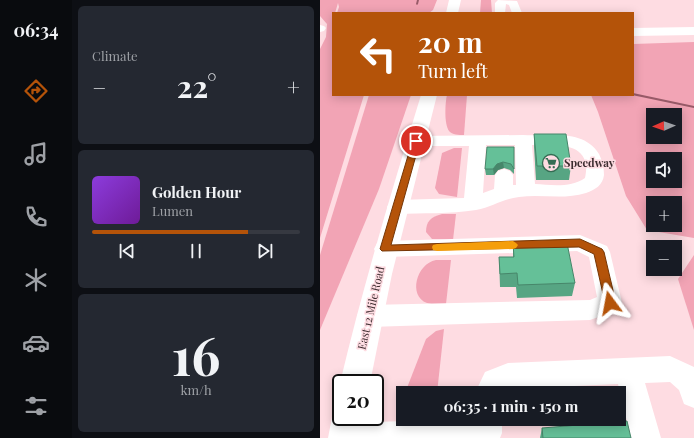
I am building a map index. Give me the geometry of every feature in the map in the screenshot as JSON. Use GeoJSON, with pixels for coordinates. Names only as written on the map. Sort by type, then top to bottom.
{"type":"FeatureCollection","features":[{"type":"Feature","properties":{"kind":"main road"},"geometry":{"type":"LineString","coordinates":[[452,12],[455,0]]}},
{"type":"Feature","properties":{"kind":"main road","name":"East 12 Mile Road"},"geometry":{"type":"LineString","coordinates":[[357,374],[385,249],[429,96]]}},
{"type":"Feature","properties":{"kind":"main road"},"geometry":{"type":"LineString","coordinates":[[344,438],[346,426]]}},
{"type":"Feature","properties":{"kind":"lane"},"geometry":{"type":"LineString","coordinates":[[500,12],[500,3],[504,0],[513,3],[517,12]]}},
{"type":"Feature","properties":{"kind":"lane"},"geometry":{"type":"LineString","coordinates":[[634,32],[694,31]]}},
{"type":"Feature","properties":{"kind":"lane"},"geometry":{"type":"LineString","coordinates":[[397,207],[459,206],[503,194],[526,190],[572,190],[584,188],[592,182],[595,173],[592,158],[588,151],[582,145],[568,141],[523,140],[504,146],[478,141],[416,141]]}},
{"type":"Feature","properties":{"kind":"lane"},"geometry":{"type":"LineString","coordinates":[[523,140],[526,190]]}},
{"type":"Feature","properties":{"kind":"lane"},"geometry":{"type":"LineString","coordinates":[[473,203],[478,141]]}},
{"type":"Feature","properties":{"kind":"lane"},"geometry":{"type":"LineString","coordinates":[[503,194],[504,175]]}},
{"type":"Feature","properties":{"kind":"lane"},"geometry":{"type":"LineString","coordinates":[[369,316],[590,310],[610,303],[599,252],[580,243],[385,249]]}},
{"type":"Feature","properties":{"kind":"lane"},"geometry":{"type":"LineString","coordinates":[[492,386],[495,381],[508,376],[670,370],[683,373],[690,382],[694,394]]}},
{"type":"Feature","properties":{"kind":"lane"},"geometry":{"type":"LineString","coordinates":[[628,371],[646,438]]}},
{"type":"Feature","properties":{"kind":"lane"},"geometry":{"type":"LineString","coordinates":[[344,438],[487,430]]}},
{"type":"Feature","properties":{"kind":"shaded area"},"geometry":{"type":"Polygon","coordinates":[[[320,0],[437,0],[433,10],[430,12],[337,12],[339,7],[338,3],[335,12],[332,12],[332,96],[364,96],[320,238],[320,49],[326,37],[327,24],[320,16],[320,0]]]}},
{"type":"Feature","properties":{"kind":"shaded area"},"geometry":{"type":"Polygon","coordinates":[[[481,0],[491,0],[492,12],[480,12],[481,0]]]}},
{"type":"Feature","properties":{"kind":"shaded area"},"geometry":{"type":"Polygon","coordinates":[[[694,42],[694,238],[659,232],[682,232],[682,196],[646,196],[646,228],[626,196],[591,96],[634,96],[634,44],[694,42]]]}},
{"type":"Feature","properties":{"kind":"shaded area"},"geometry":{"type":"Polygon","coordinates":[[[369,96],[411,96],[379,189],[320,330],[320,255],[369,96]]]}},
{"type":"Feature","properties":{"kind":"shaded area"},"geometry":{"type":"Polygon","coordinates":[[[447,96],[467,96],[464,135],[452,133],[447,128],[445,113],[447,96]]]}},
{"type":"Feature","properties":{"kind":"shaded area"},"geometry":{"type":"Polygon","coordinates":[[[454,148],[462,148],[457,197],[439,194],[435,188],[442,153],[454,148]]]}},
{"type":"Feature","properties":{"kind":"shaded area"},"geometry":{"type":"Polygon","coordinates":[[[442,214],[456,214],[453,240],[432,239],[426,232],[428,222],[442,214]]]}},
{"type":"Feature","properties":{"kind":"shaded area"},"geometry":{"type":"Polygon","coordinates":[[[694,255],[694,330],[678,279],[682,276],[682,273],[694,255]]]}},
{"type":"Feature","properties":{"kind":"shaded area"},"geometry":{"type":"Polygon","coordinates":[[[436,260],[451,260],[446,304],[427,303],[421,299],[416,287],[419,274],[423,267],[436,260]]]}},
{"type":"Feature","properties":{"kind":"shaded area"},"geometry":{"type":"Polygon","coordinates":[[[444,329],[438,386],[408,386],[426,339],[436,331],[444,329]]]}},
{"type":"Feature","properties":{"kind":"building"},"geometry":{"type":"Polygon","coordinates":[[[534,134],[566,134],[571,166],[537,166],[534,134]]]}},
{"type":"Feature","properties":{"kind":"building"},"geometry":{"type":"Polygon","coordinates":[[[487,147],[514,147],[514,169],[511,164],[503,162],[497,164],[493,169],[485,169],[487,147]]]}},
{"type":"Feature","properties":{"kind":"building"},"geometry":{"type":"Polygon","coordinates":[[[567,243],[575,283],[518,285],[517,273],[500,274],[499,257],[514,257],[513,244],[567,243]]]}},
{"type":"Feature","properties":{"kind":"building"},"geometry":{"type":"Polygon","coordinates":[[[626,421],[631,438],[543,438],[542,428],[566,426],[626,426],[626,421]]]}},
{"type":"Feature","properties":{"kind":"waterway"},"geometry":{"type":"LineString","coordinates":[[417,4],[418,0]]}},
{"type":"Feature","properties":{"kind":"waterway"},"geometry":{"type":"LineString","coordinates":[[634,94],[694,107]]}},
{"type":"Feature","properties":{"kind":"slow traffic"},"geometry":{"type":"LineString","coordinates":[[437,247],[513,245]]}},
{"type":"Feature","properties":{"kind":"place","name":"Speedway"},"geometry":{"type":"Point","coordinates":[551,163]}},
{"type":"Feature","properties":{"kind":"route"},"geometry":{"type":"LineString","coordinates":[[416,141],[385,249],[580,243],[599,252],[610,303]]}}]}
